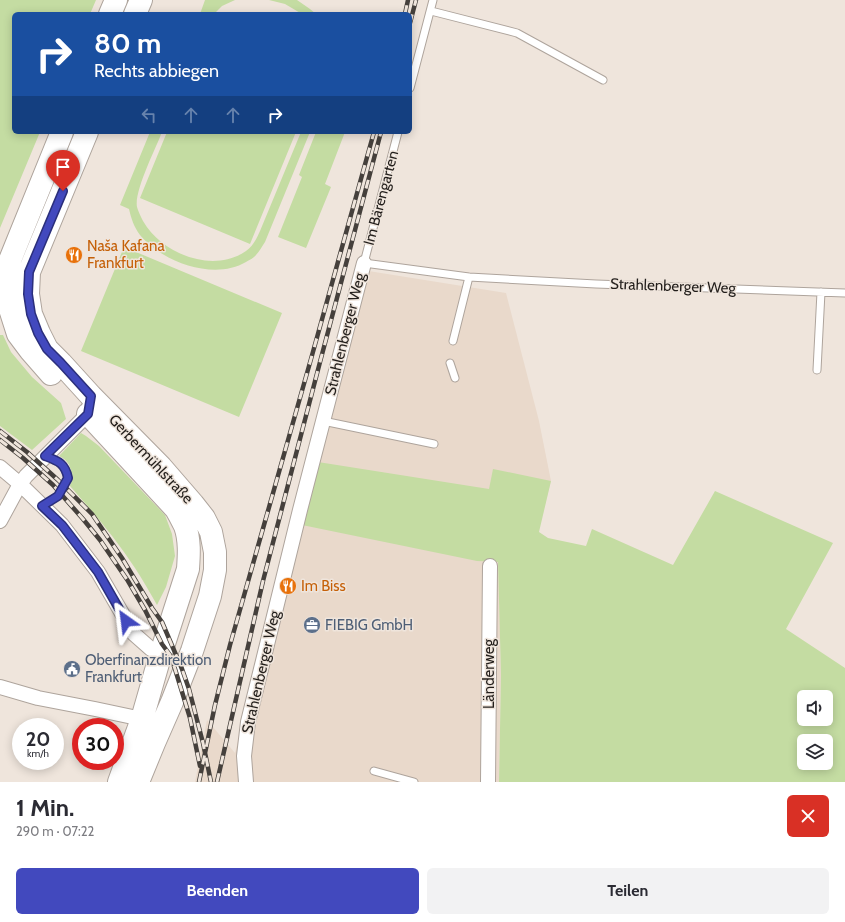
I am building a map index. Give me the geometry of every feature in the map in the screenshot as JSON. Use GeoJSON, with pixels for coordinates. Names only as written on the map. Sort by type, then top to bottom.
{"type":"FeatureCollection","features":[{"type":"Feature","properties":{"kind":"main road"},"geometry":{"type":"LineString","coordinates":[[111,12],[116,0]]}},
{"type":"Feature","properties":{"kind":"main road"},"geometry":{"type":"LineString","coordinates":[[136,12],[141,0]]}},
{"type":"Feature","properties":{"kind":"main road","name":"Gerbermühlstraße"},"geometry":{"type":"LineString","coordinates":[[61,134],[10,260],[8,287],[10,308],[18,334],[45,368],[161,467],[204,518],[211,532],[215,552],[215,570],[210,596],[192,651],[138,782]]}},
{"type":"Feature","properties":{"kind":"main road","name":"Gerbermühlstraße"},"geometry":{"type":"LineString","coordinates":[[86,134],[29,272],[28,294],[31,314],[38,333],[47,349],[61,363],[89,405],[176,509],[184,525],[188,541],[189,557],[188,569],[142,719],[119,782]]}},
{"type":"Feature","properties":{"kind":"main road"},"geometry":{"type":"LineString","coordinates":[[188,569],[195,566],[203,569],[207,575],[210,596]]}},
{"type":"Feature","properties":{"kind":"street","name":"Strahlenberger Weg"},"geometry":{"type":"LineString","coordinates":[[246,782],[244,756],[248,722],[300,510],[364,263]]}},
{"type":"Feature","properties":{"kind":"street"},"geometry":{"type":"LineString","coordinates":[[0,521],[26,476],[89,405]]}},
{"type":"Feature","properties":{"kind":"street"},"geometry":{"type":"LineString","coordinates":[[0,467],[20,484],[62,525],[98,572],[134,634],[151,649],[161,653]]}},
{"type":"Feature","properties":{"kind":"street","name":"Länderweg"},"geometry":{"type":"LineString","coordinates":[[488,782],[490,566]]}},
{"type":"Feature","properties":{"kind":"street"},"geometry":{"type":"LineString","coordinates":[[0,687],[38,698],[142,719],[151,734],[154,743]]}},
{"type":"Feature","properties":{"kind":"lane"},"geometry":{"type":"LineString","coordinates":[[412,81],[433,0]]}},
{"type":"Feature","properties":{"kind":"lane"},"geometry":{"type":"LineString","coordinates":[[431,10],[517,33],[603,80]]}},
{"type":"Feature","properties":{"kind":"lane","name":"Im Bärengarten"},"geometry":{"type":"LineString","coordinates":[[364,263],[397,134]]}},
{"type":"Feature","properties":{"kind":"lane","name":"Strahlenberger Weg"},"geometry":{"type":"LineString","coordinates":[[364,263],[469,277],[596,284],[845,293]]}},
{"type":"Feature","properties":{"kind":"lane"},"geometry":{"type":"LineString","coordinates":[[453,341],[469,277]]}},
{"type":"Feature","properties":{"kind":"lane"},"geometry":{"type":"LineString","coordinates":[[818,370],[822,292]]}},
{"type":"Feature","properties":{"kind":"lane"},"geometry":{"type":"LineString","coordinates":[[450,363],[455,378]]}},
{"type":"Feature","properties":{"kind":"lane"},"geometry":{"type":"LineString","coordinates":[[323,421],[434,444]]}},
{"type":"Feature","properties":{"kind":"lane"},"geometry":{"type":"LineString","coordinates":[[42,506],[58,496],[68,478],[67,471],[59,461],[45,456]]}},
{"type":"Feature","properties":{"kind":"lane"},"geometry":{"type":"LineString","coordinates":[[374,771],[414,782]]}},
{"type":"Feature","properties":{"kind":"shaded area"},"geometry":{"type":"Polygon","coordinates":[[[356,269],[506,293],[539,421],[551,481],[538,532],[498,547],[501,675],[499,782],[195,782],[207,720],[235,753],[356,269]]]}},
{"type":"Feature","properties":{"kind":"green space"},"geometry":{"type":"Polygon","coordinates":[[[0,0],[96,0],[91,12],[12,12],[12,134],[39,134],[0,228],[0,0]]]}},
{"type":"Feature","properties":{"kind":"green space"},"geometry":{"type":"Polygon","coordinates":[[[205,0],[235,0],[222,6],[216,12],[201,12],[205,0]]]}},
{"type":"Feature","properties":{"kind":"green space"},"geometry":{"type":"Polygon","coordinates":[[[269,0],[297,0],[314,12],[299,12],[285,4],[269,0]]]}},
{"type":"Feature","properties":{"kind":"green space"},"geometry":{"type":"Polygon","coordinates":[[[149,134],[161,134],[142,180],[137,200],[137,207],[143,221],[162,243],[189,257],[219,261],[233,258],[246,251],[253,244],[260,231],[300,134],[309,134],[265,242],[254,257],[233,267],[219,270],[204,269],[189,266],[161,253],[140,235],[133,222],[129,209],[120,205],[149,134]]]}},
{"type":"Feature","properties":{"kind":"green space"},"geometry":{"type":"Polygon","coordinates":[[[166,134],[295,134],[250,244],[140,198],[166,134]]]}},
{"type":"Feature","properties":{"kind":"green space"},"geometry":{"type":"Polygon","coordinates":[[[315,134],[344,134],[325,184],[331,187],[306,248],[278,237],[302,177],[299,175],[315,134]]]}},
{"type":"Feature","properties":{"kind":"green space"},"geometry":{"type":"Polygon","coordinates":[[[124,247],[282,313],[239,417],[81,351],[124,247]]]}},
{"type":"Feature","properties":{"kind":"green space"},"geometry":{"type":"Polygon","coordinates":[[[0,335],[3,335],[11,352],[32,377],[61,403],[66,419],[32,450],[0,426],[0,335]]]}},
{"type":"Feature","properties":{"kind":"green space"},"geometry":{"type":"Polygon","coordinates":[[[81,433],[99,446],[165,515],[172,534],[175,556],[166,587],[157,605],[120,547],[70,486],[71,473],[69,465],[59,456],[81,433]]]}},
{"type":"Feature","properties":{"kind":"green space"},"geometry":{"type":"Polygon","coordinates":[[[318,462],[489,489],[493,469],[551,481],[539,532],[548,538],[586,546],[592,529],[673,565],[715,491],[833,543],[786,629],[845,668],[845,782],[499,782],[501,675],[498,562],[477,561],[302,525],[318,462]]]}},
{"type":"Feature","properties":{"kind":"railway"},"geometry":{"type":"LineString","coordinates":[[405,12],[408,0]]}},
{"type":"Feature","properties":{"kind":"railway"},"geometry":{"type":"LineString","coordinates":[[412,15],[416,0]]}},
{"type":"Feature","properties":{"kind":"railway"},"geometry":{"type":"LineString","coordinates":[[199,782],[215,705],[230,645],[373,134]]}},
{"type":"Feature","properties":{"kind":"railway"},"geometry":{"type":"LineString","coordinates":[[217,782],[263,581],[380,134]]}},
{"type":"Feature","properties":{"kind":"railway"},"geometry":{"type":"LineString","coordinates":[[0,431],[27,452],[92,514],[122,558],[162,622],[189,689],[211,782]]}},
{"type":"Feature","properties":{"kind":"railway"},"geometry":{"type":"LineString","coordinates":[[0,440],[53,485],[100,540],[128,581],[162,644],[170,655],[190,718],[200,766]]}},
{"type":"Feature","properties":{"kind":"place","name":"Naša Kafana Frankfurt"},"geometry":{"type":"Point","coordinates":[74,255]}},
{"type":"Feature","properties":{"kind":"place","name":"Im Biss"},"geometry":{"type":"Point","coordinates":[288,586]}},
{"type":"Feature","properties":{"kind":"place","name":"FIEBIG GmbH"},"geometry":{"type":"Point","coordinates":[312,625]}},
{"type":"Feature","properties":{"kind":"place","name":"Oberfinanzdirektion Frankfurt"},"geometry":{"type":"Point","coordinates":[72,669]}},
{"type":"Feature","properties":{"kind":"route"},"geometry":{"type":"LineString","coordinates":[[63,191],[29,272],[28,294],[31,314],[38,333],[47,349],[91,396],[88,414],[45,456],[59,461],[67,471],[68,478],[58,496],[42,506],[62,525],[98,572],[126,621]]}}]}
